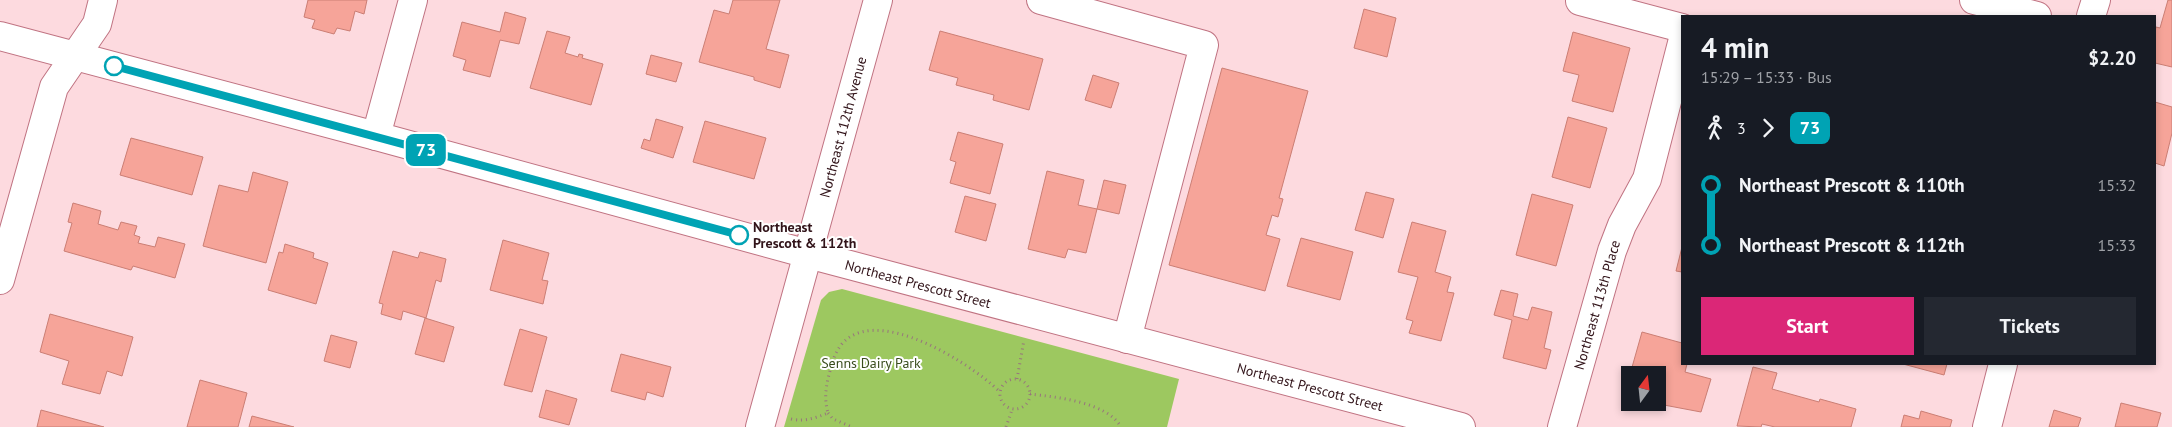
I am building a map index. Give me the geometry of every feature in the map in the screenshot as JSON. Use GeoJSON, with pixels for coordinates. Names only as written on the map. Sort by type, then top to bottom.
{"type":"FeatureCollection","features":[{"type":"Feature","properties":{"kind":"street"},"geometry":{"type":"LineString","coordinates":[[0,280],[54,87],[97,24],[102,0]]}},
{"type":"Feature","properties":{"kind":"street"},"geometry":{"type":"LineString","coordinates":[[376,136],[413,0]]}},
{"type":"Feature","properties":{"kind":"street","name":"Northeast 112th Avenue"},"geometry":{"type":"LineString","coordinates":[[762,419],[878,0]]}},
{"type":"Feature","properties":{"kind":"street"},"geometry":{"type":"LineString","coordinates":[[1041,0],[1204,45],[1127,339]]}},
{"type":"Feature","properties":{"kind":"street"},"geometry":{"type":"LineString","coordinates":[[1974,0],[2033,15]]}},
{"type":"Feature","properties":{"kind":"street"},"geometry":{"type":"LineString","coordinates":[[2091,15],[2096,0]]}},
{"type":"Feature","properties":{"kind":"street"},"geometry":{"type":"LineString","coordinates":[[1580,1],[1681,28]]}},
{"type":"Feature","properties":{"kind":"street","name":"Northeast Prescott Street"},"geometry":{"type":"LineString","coordinates":[[0,36],[808,254],[1461,427]]}},
{"type":"Feature","properties":{"kind":"street","name":"Northeast 113th Place"},"geometry":{"type":"LineString","coordinates":[[1562,427],[1612,251],[1622,225],[1647,179],[1681,47]]}},
{"type":"Feature","properties":{"kind":"street"},"geometry":{"type":"LineString","coordinates":[[1987,427],[2003,365]]}},
{"type":"Feature","properties":{"kind":"path"},"geometry":{"type":"LineString","coordinates":[[1018,379],[1029,313]]}},
{"type":"Feature","properties":{"kind":"path"},"geometry":{"type":"LineString","coordinates":[[852,427],[833,419],[828,412],[824,400],[834,356],[843,343],[857,333],[871,329],[893,332],[944,351],[987,379],[1000,392]]}},
{"type":"Feature","properties":{"kind":"path"},"geometry":{"type":"LineString","coordinates":[[1018,379],[1025,383],[1030,394],[1027,404],[1020,409],[1012,410],[1000,400],[1000,392],[1003,384],[1010,380],[1018,379]]}},
{"type":"Feature","properties":{"kind":"path"},"geometry":{"type":"LineString","coordinates":[[1030,394],[1063,398],[1105,412],[1118,421],[1121,427]]}},
{"type":"Feature","properties":{"kind":"path"},"geometry":{"type":"LineString","coordinates":[[1006,427],[1012,410]]}},
{"type":"Feature","properties":{"kind":"path"},"geometry":{"type":"LineString","coordinates":[[762,419],[800,421],[815,418],[828,412]]}},
{"type":"Feature","properties":{"kind":"green space","name":"Senns Dairy Park"},"geometry":{"type":"Polygon","coordinates":[[[842,289],[1179,379],[1167,427],[784,427],[821,300],[829,292],[842,289]]]}},
{"type":"Feature","properties":{"kind":"building"},"geometry":{"type":"Polygon","coordinates":[[[308,0],[367,0],[364,14],[355,11],[350,31],[337,28],[334,34],[312,28],[315,20],[304,17],[308,0]]]}},
{"type":"Feature","properties":{"kind":"building"},"geometry":{"type":"Polygon","coordinates":[[[733,0],[780,0],[766,49],[789,55],[780,88],[754,80],[754,77],[699,62],[714,10],[729,14],[733,0]]]}},
{"type":"Feature","properties":{"kind":"building"},"geometry":{"type":"Polygon","coordinates":[[[2168,0],[2172,0],[2172,67],[2156,63],[2156,27],[2160,28],[2168,0]]]}},
{"type":"Feature","properties":{"kind":"building"},"geometry":{"type":"Polygon","coordinates":[[[1364,9],[1396,18],[1387,57],[1354,48],[1364,9]]]}},
{"type":"Feature","properties":{"kind":"building"},"geometry":{"type":"Polygon","coordinates":[[[505,12],[526,18],[519,44],[500,40],[490,77],[463,70],[466,60],[453,56],[462,22],[500,32],[505,12]]]}},
{"type":"Feature","properties":{"kind":"building"},"geometry":{"type":"Polygon","coordinates":[[[547,31],[570,37],[565,53],[578,57],[579,54],[583,55],[582,58],[603,64],[591,105],[530,88],[547,31]]]}},
{"type":"Feature","properties":{"kind":"building"},"geometry":{"type":"Polygon","coordinates":[[[940,31],[1043,59],[1029,110],[993,100],[994,95],[956,85],[958,78],[929,70],[940,31]]]}},
{"type":"Feature","properties":{"kind":"building"},"geometry":{"type":"Polygon","coordinates":[[[1573,32],[1630,48],[1613,112],[1572,101],[1579,75],[1563,71],[1573,32]]]}},
{"type":"Feature","properties":{"kind":"building"},"geometry":{"type":"Polygon","coordinates":[[[651,55],[682,63],[676,82],[646,74],[651,55]]]}},
{"type":"Feature","properties":{"kind":"building"},"geometry":{"type":"Polygon","coordinates":[[[1222,68],[1308,91],[1279,198],[1283,199],[1278,217],[1272,215],[1266,235],[1280,239],[1265,291],[1169,265],[1222,68]]]}},
{"type":"Feature","properties":{"kind":"building"},"geometry":{"type":"Polygon","coordinates":[[[1093,75],[1119,83],[1111,108],[1085,100],[1093,75]]]}},
{"type":"Feature","properties":{"kind":"building"},"geometry":{"type":"Polygon","coordinates":[[[2156,102],[2172,107],[2172,133],[2164,166],[2156,163],[2156,102]]]}},
{"type":"Feature","properties":{"kind":"building"},"geometry":{"type":"Polygon","coordinates":[[[1568,117],[1607,128],[1590,188],[1552,177],[1568,117]]]}},
{"type":"Feature","properties":{"kind":"building"},"geometry":{"type":"Polygon","coordinates":[[[656,119],[683,127],[673,158],[641,148],[644,139],[650,141],[656,119]]]}},
{"type":"Feature","properties":{"kind":"building"},"geometry":{"type":"Polygon","coordinates":[[[705,121],[766,138],[754,179],[693,162],[705,121]]]}},
{"type":"Feature","properties":{"kind":"building"},"geometry":{"type":"Polygon","coordinates":[[[958,132],[1003,144],[990,194],[950,183],[956,162],[950,160],[958,132]]]}},
{"type":"Feature","properties":{"kind":"building"},"geometry":{"type":"Polygon","coordinates":[[[131,138],[203,157],[192,195],[120,175],[131,138]]]}},
{"type":"Feature","properties":{"kind":"building"},"geometry":{"type":"Polygon","coordinates":[[[1047,171],[1084,180],[1078,205],[1097,209],[1086,253],[1068,249],[1065,258],[1028,249],[1047,171]]]}},
{"type":"Feature","properties":{"kind":"building"},"geometry":{"type":"Polygon","coordinates":[[[253,172],[288,182],[266,263],[203,246],[219,185],[248,192],[253,172]]]}},
{"type":"Feature","properties":{"kind":"building"},"geometry":{"type":"Polygon","coordinates":[[[1104,180],[1126,185],[1119,214],[1097,209],[1104,180]]]}},
{"type":"Feature","properties":{"kind":"building"},"geometry":{"type":"Polygon","coordinates":[[[1366,192],[1394,199],[1383,238],[1355,230],[1366,192]]]}},
{"type":"Feature","properties":{"kind":"building"},"geometry":{"type":"Polygon","coordinates":[[[1532,194],[1573,205],[1556,266],[1516,255],[1532,194]]]}},
{"type":"Feature","properties":{"kind":"building"},"geometry":{"type":"Polygon","coordinates":[[[965,196],[996,204],[986,241],[955,232],[965,196]]]}},
{"type":"Feature","properties":{"kind":"building"},"geometry":{"type":"Polygon","coordinates":[[[73,203],[101,211],[98,224],[118,230],[121,222],[137,226],[134,235],[140,237],[138,243],[155,247],[158,237],[185,244],[175,278],[133,266],[131,270],[64,251],[72,223],[68,222],[73,203]]]}},
{"type":"Feature","properties":{"kind":"building"},"geometry":{"type":"Polygon","coordinates":[[[1412,222],[1446,231],[1435,272],[1451,277],[1447,292],[1454,293],[1441,341],[1409,333],[1413,321],[1406,319],[1418,277],[1398,272],[1412,222]]]}},
{"type":"Feature","properties":{"kind":"building"},"geometry":{"type":"Polygon","coordinates":[[[1301,238],[1353,252],[1340,300],[1287,286],[1301,238]]]}},
{"type":"Feature","properties":{"kind":"building"},"geometry":{"type":"Polygon","coordinates":[[[503,240],[549,253],[542,280],[548,281],[543,304],[490,290],[503,240]]]}},
{"type":"Feature","properties":{"kind":"building"},"geometry":{"type":"Polygon","coordinates":[[[285,244],[314,253],[313,258],[328,263],[316,304],[268,290],[279,252],[283,253],[285,244]]]}},
{"type":"Feature","properties":{"kind":"building"},"geometry":{"type":"Polygon","coordinates":[[[393,251],[418,258],[420,252],[446,259],[441,282],[436,280],[426,318],[403,311],[401,320],[381,314],[383,304],[379,303],[393,251]]]}},
{"type":"Feature","properties":{"kind":"building"},"geometry":{"type":"Polygon","coordinates":[[[1681,251],[1681,272],[1676,271],[1681,251]]]}},
{"type":"Feature","properties":{"kind":"building"},"geometry":{"type":"Polygon","coordinates":[[[1501,290],[1518,294],[1513,316],[1528,320],[1532,307],[1552,312],[1544,348],[1551,350],[1546,369],[1503,358],[1512,320],[1494,315],[1501,290]]]}},
{"type":"Feature","properties":{"kind":"building"},"geometry":{"type":"Polygon","coordinates":[[[50,314],[133,337],[122,376],[107,371],[100,394],[62,384],[69,361],[40,352],[50,314]]]}},
{"type":"Feature","properties":{"kind":"building"},"geometry":{"type":"Polygon","coordinates":[[[425,318],[454,327],[444,362],[415,354],[425,318]]]}},
{"type":"Feature","properties":{"kind":"building"},"geometry":{"type":"Polygon","coordinates":[[[520,329],[547,337],[532,392],[504,385],[520,329]]]}},
{"type":"Feature","properties":{"kind":"building"},"geometry":{"type":"Polygon","coordinates":[[[1642,332],[1681,343],[1681,365],[1687,365],[1685,372],[1711,379],[1701,412],[1666,405],[1666,366],[1632,366],[1642,332]]]}},
{"type":"Feature","properties":{"kind":"building"},"geometry":{"type":"Polygon","coordinates":[[[331,335],[357,342],[350,368],[324,361],[331,335]]]}},
{"type":"Feature","properties":{"kind":"building"},"geometry":{"type":"Polygon","coordinates":[[[621,354],[671,367],[663,397],[647,392],[645,400],[611,391],[621,354]]]}},
{"type":"Feature","properties":{"kind":"building"},"geometry":{"type":"Polygon","coordinates":[[[1907,365],[1947,365],[1944,375],[1907,365]]]}},
{"type":"Feature","properties":{"kind":"building"},"geometry":{"type":"Polygon","coordinates":[[[1753,367],[1777,373],[1772,389],[1819,402],[1820,399],[1856,409],[1851,427],[1775,427],[1762,424],[1761,427],[1737,426],[1753,367]]]}},
{"type":"Feature","properties":{"kind":"building"},"geometry":{"type":"Polygon","coordinates":[[[200,380],[247,393],[238,427],[187,427],[200,380]]]}},
{"type":"Feature","properties":{"kind":"building"},"geometry":{"type":"Polygon","coordinates":[[[546,390],[577,399],[569,425],[539,417],[546,390]]]}},
{"type":"Feature","properties":{"kind":"building"},"geometry":{"type":"Polygon","coordinates":[[[2121,403],[2161,413],[2157,427],[2115,427],[2121,403]]]}},
{"type":"Feature","properties":{"kind":"building"},"geometry":{"type":"Polygon","coordinates":[[[41,410],[104,427],[37,427],[41,410]]]}},
{"type":"Feature","properties":{"kind":"building"},"geometry":{"type":"Polygon","coordinates":[[[2054,410],[2081,418],[2078,427],[2049,427],[2054,410]]]}},
{"type":"Feature","properties":{"kind":"building"},"geometry":{"type":"Polygon","coordinates":[[[1921,411],[1952,420],[1950,427],[1901,427],[1904,415],[1919,419],[1921,411]]]}},
{"type":"Feature","properties":{"kind":"building"},"geometry":{"type":"Polygon","coordinates":[[[252,416],[294,427],[249,427],[252,416]]]}},
{"type":"Feature","properties":{"kind":"bus line","name":"73"},"geometry":{"type":"LineString","coordinates":[[114,66],[739,235]]}},
{"type":"Feature","properties":{"kind":"place","name":"Northeast Prescott & 112th"},"geometry":{"type":"Point","coordinates":[739,235]}}]}
